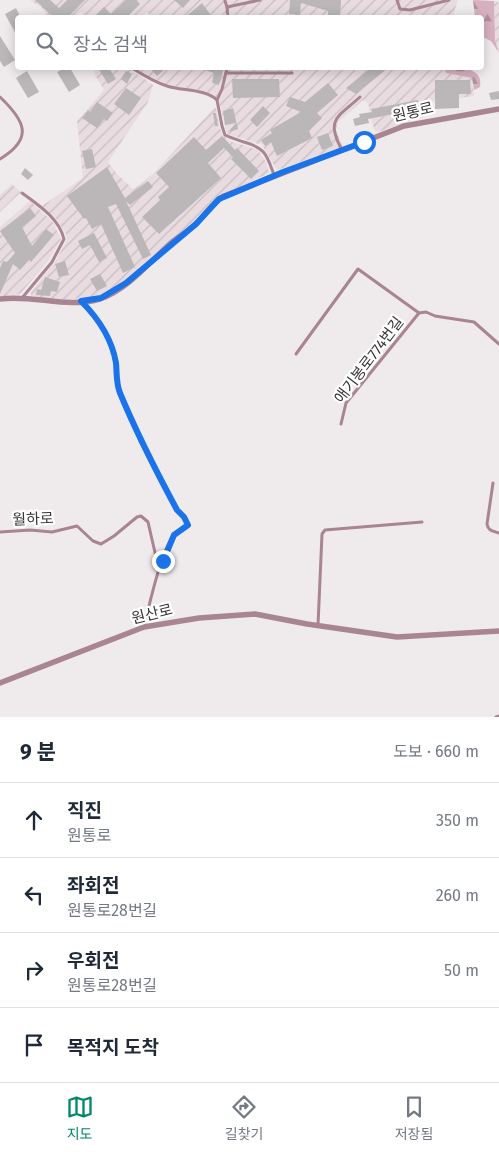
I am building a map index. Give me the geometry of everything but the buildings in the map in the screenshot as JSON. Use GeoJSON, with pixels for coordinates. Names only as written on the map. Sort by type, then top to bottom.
{"type":"FeatureCollection","features":[{"type":"Feature","properties":{"kind":"street","name":"원통로"},"geometry":{"type":"LineString","coordinates":[[0,299],[81,301],[101,298],[126,283],[196,224],[219,199],[274,175],[404,126],[499,109]]}},
{"type":"Feature","properties":{"kind":"street","name":"원산로"},"geometry":{"type":"LineString","coordinates":[[0,683],[144,627],[198,618],[255,614],[318,626],[397,637],[499,631]]}},
{"type":"Feature","properties":{"kind":"lane"},"geometry":{"type":"LineString","coordinates":[[228,7],[260,0]]}},
{"type":"Feature","properties":{"kind":"lane"},"geometry":{"type":"LineString","coordinates":[[397,0],[400,8],[410,10],[449,0]]}},
{"type":"Feature","properties":{"kind":"lane"},"geometry":{"type":"LineString","coordinates":[[225,1],[228,7],[228,15]]}},
{"type":"Feature","properties":{"kind":"lane"},"geometry":{"type":"LineString","coordinates":[[135,70],[155,82],[168,87],[208,94],[217,100]]}},
{"type":"Feature","properties":{"kind":"lane"},"geometry":{"type":"LineString","coordinates":[[227,70],[217,100],[225,134],[261,148],[268,158],[274,175]]}},
{"type":"Feature","properties":{"kind":"lane"},"geometry":{"type":"LineString","coordinates":[[226,73],[292,73]]}},
{"type":"Feature","properties":{"kind":"lane"},"geometry":{"type":"LineString","coordinates":[[0,97],[18,117],[22,134],[21,140],[15,149],[0,159]]}},
{"type":"Feature","properties":{"kind":"lane"},"geometry":{"type":"LineString","coordinates":[[342,150],[333,131],[334,125],[338,116],[360,97]]}},
{"type":"Feature","properties":{"kind":"lane"},"geometry":{"type":"LineString","coordinates":[[22,193],[51,216],[64,239],[52,262],[22,299]]}},
{"type":"Feature","properties":{"kind":"lane","name":"애기봉로774번길"},"geometry":{"type":"LineString","coordinates":[[296,354],[358,269],[419,313]]}},
{"type":"Feature","properties":{"kind":"lane"},"geometry":{"type":"LineString","coordinates":[[81,301],[100,324],[110,342],[116,364],[117,386],[140,441],[177,510],[184,517],[188,525],[174,535],[159,570],[144,627]]}},
{"type":"Feature","properties":{"kind":"lane","name":"애기봉로774번길"},"geometry":{"type":"LineString","coordinates":[[341,424],[346,403],[419,313],[426,312],[435,316],[474,322],[499,344]]}},
{"type":"Feature","properties":{"kind":"lane"},"geometry":{"type":"LineString","coordinates":[[493,483],[486,524],[487,528],[491,531],[499,533]]}},
{"type":"Feature","properties":{"kind":"lane","name":"월하로"},"geometry":{"type":"LineString","coordinates":[[0,532],[30,530],[52,532],[76,526],[94,541],[101,544],[141,516],[148,522],[159,570]]}},
{"type":"Feature","properties":{"kind":"lane"},"geometry":{"type":"LineString","coordinates":[[318,626],[322,534],[325,530],[422,522]]}},
{"type":"Feature","properties":{"kind":"shaded area"},"geometry":{"type":"Polygon","coordinates":[[[30,0],[458,0],[453,15],[151,15],[147,13],[142,15],[84,15],[81,12],[77,15],[46,15],[42,8],[30,0]]]}},
{"type":"Feature","properties":{"kind":"shaded area"},"geometry":{"type":"Polygon","coordinates":[[[494,1],[499,3],[499,51],[495,40],[494,1]]]}},
{"type":"Feature","properties":{"kind":"shaded area"},"geometry":{"type":"Polygon","coordinates":[[[94,70],[131,70],[153,85],[148,102],[108,162],[117,174],[133,189],[155,172],[214,108],[216,108],[220,129],[224,136],[230,141],[258,150],[266,162],[269,173],[212,201],[190,226],[127,280],[108,292],[95,297],[71,299],[50,299],[31,296],[31,292],[56,260],[67,240],[66,234],[56,219],[42,206],[83,178],[77,121],[104,90],[94,70]]]}},
{"type":"Feature","properties":{"kind":"shaded area"},"geometry":{"type":"Polygon","coordinates":[[[138,70],[445,70],[446,73],[472,78],[474,96],[421,103],[423,117],[378,132],[375,131],[372,123],[368,103],[363,100],[338,122],[336,130],[343,147],[277,170],[262,145],[227,134],[219,101],[214,94],[168,85],[138,70]]]}},
{"type":"Feature","properties":{"kind":"shaded area"},"geometry":{"type":"Polygon","coordinates":[[[12,184],[21,192],[0,212],[0,195],[12,184]]]}},
{"type":"Feature","properties":{"kind":"shaded area"},"geometry":{"type":"Polygon","coordinates":[[[30,201],[53,222],[61,239],[49,260],[20,294],[0,297],[0,227],[30,201]]]}},
{"type":"Feature","properties":{"kind":"green space"},"geometry":{"type":"Polygon","coordinates":[[[473,0],[494,1],[495,40],[499,53],[491,41],[484,38],[484,15],[475,15],[473,0]]]}},
{"type":"Feature","properties":{"kind":"green space"},"geometry":{"type":"Polygon","coordinates":[[[444,70],[470,70],[478,75],[480,87],[474,90],[472,78],[446,73],[444,70]]]}},
{"type":"Feature","properties":{"kind":"route"},"geometry":{"type":"LineString","coordinates":[[163,561],[174,535],[188,525],[184,517],[177,510],[140,441],[117,386],[116,364],[110,342],[100,324],[81,301],[93,300],[111,294],[126,283],[196,224],[214,202],[224,196],[364,142]]}}]}
